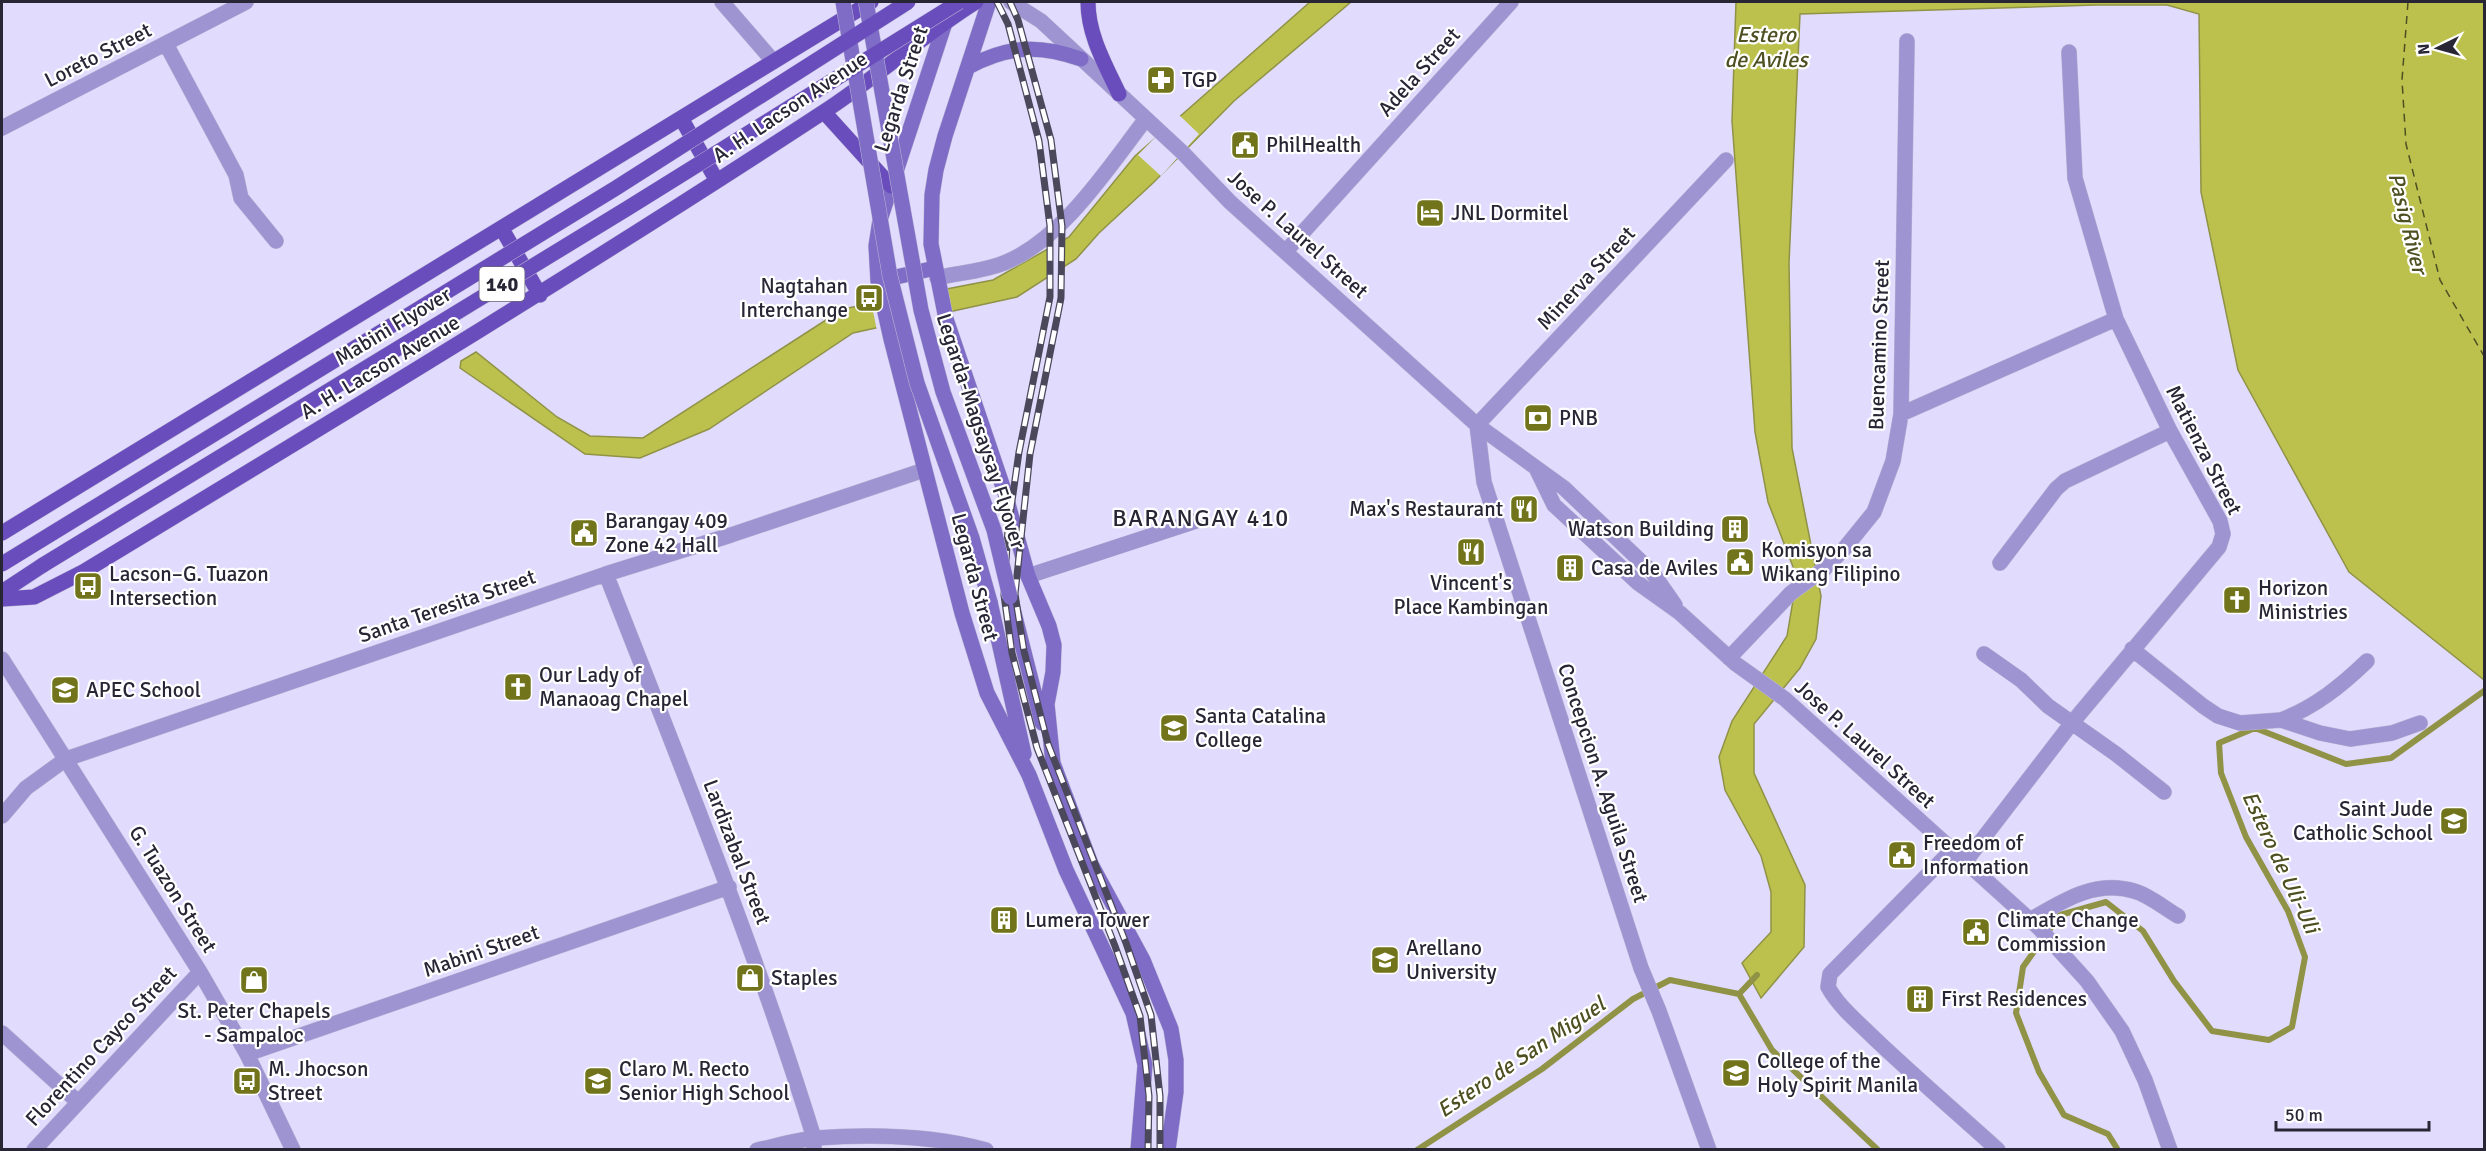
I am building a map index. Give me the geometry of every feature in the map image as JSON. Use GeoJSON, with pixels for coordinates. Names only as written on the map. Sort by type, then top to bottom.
{"type":"FeatureCollection","features":[{"type":"Feature","properties":{"kind":"main road","name":"Legarda-Magsaysay Flyover"},"geometry":{"type":"LineString","coordinates":[[843,2],[890,276],[917,383],[972,538],[990,602],[1029,775]]}},
{"type":"Feature","properties":{"kind":"main road","name":"Legarda-Magsaysay Flyover"},"geometry":{"type":"LineString","coordinates":[[866,2],[921,310],[943,392],[993,530],[1053,763]]}},
{"type":"Feature","properties":{"kind":"main road","name":"A. H. Lacson Avenue"},"geometry":{"type":"LineString","coordinates":[[2,534],[871,2]]}},
{"type":"Feature","properties":{"kind":"main road","name":"Mabini Flyover"},"geometry":{"type":"LineString","coordinates":[[2,564],[606,194],[908,2]]}},
{"type":"Feature","properties":{"kind":"main road","name":"Legarda Street"},"geometry":{"type":"LineString","coordinates":[[936,2],[946,21],[880,220],[876,246],[878,281],[924,470],[962,613],[987,693],[1029,775],[1066,870],[1133,1013],[1145,1065],[1138,1149]]}},
{"type":"Feature","properties":{"kind":"main road","name":"Mabini Flyover"},"geometry":{"type":"LineString","coordinates":[[2,592],[959,2]]}},
{"type":"Feature","properties":{"kind":"main road","name":"A. H. Lacson Avenue"},"geometry":{"type":"LineString","coordinates":[[2,599],[34,597],[83,572],[540,295],[868,84],[946,21],[976,2]]}},
{"type":"Feature","properties":{"kind":"main road"},"geometry":{"type":"LineString","coordinates":[[989,2],[945,136],[932,195],[931,244],[946,319],[1005,493],[1028,576],[1049,626],[1054,645],[1053,672],[1047,704],[1053,763],[1091,864],[1143,960],[1171,1029],[1176,1060],[1176,1092],[1168,1149]]}},
{"type":"Feature","properties":{"kind":"main road"},"geometry":{"type":"LineString","coordinates":[[1088,2],[1088,17],[1096,45],[1119,94]]}},
{"type":"Feature","properties":{"kind":"main road"},"geometry":{"type":"LineString","coordinates":[[968,67],[996,53],[1023,48],[1043,49],[1081,59]]}},
{"type":"Feature","properties":{"kind":"main road"},"geometry":{"type":"LineString","coordinates":[[824,112],[891,186]]}},
{"type":"Feature","properties":{"kind":"main road"},"geometry":{"type":"LineString","coordinates":[[681,118],[717,181]]}},
{"type":"Feature","properties":{"kind":"main road"},"geometry":{"type":"LineString","coordinates":[[502,229],[540,295]]}},
{"type":"Feature","properties":{"kind":"main road"},"geometry":{"type":"LineString","coordinates":[[878,281],[937,277]]}},
{"type":"Feature","properties":{"kind":"street","name":"Loreto Street"},"geometry":{"type":"LineString","coordinates":[[2,128],[246,2]]}},
{"type":"Feature","properties":{"kind":"street"},"geometry":{"type":"LineString","coordinates":[[722,2],[773,61]]}},
{"type":"Feature","properties":{"kind":"street","name":"Jose P. Laurel Street"},"geometry":{"type":"LineString","coordinates":[[1011,2],[1041,21],[1183,153],[1230,202],[1477,425],[1564,488],[1652,572],[1680,613],[1733,661],[1785,699],[2035,924],[2086,981],[2122,1031],[2145,1080],[2170,1149]]}},
{"type":"Feature","properties":{"kind":"street","name":"Adela Street"},"geometry":{"type":"LineString","coordinates":[[1286,251],[1511,2]]}},
{"type":"Feature","properties":{"kind":"street","name":"Buencamino Street"},"geometry":{"type":"LineString","coordinates":[[1733,661],[1791,593],[1824,569],[1844,549],[1874,512],[1893,460],[1901,414],[1907,41]]}},
{"type":"Feature","properties":{"kind":"street"},"geometry":{"type":"LineString","coordinates":[[166,44],[236,175],[242,198],[276,241]]}},
{"type":"Feature","properties":{"kind":"street","name":"Matienza Street"},"geometry":{"type":"LineString","coordinates":[[1965,862],[2071,724],[2219,547],[2223,534],[2220,520],[2170,431],[2116,320],[2075,178],[2069,52]]}},
{"type":"Feature","properties":{"kind":"street"},"geometry":{"type":"LineString","coordinates":[[937,277],[1004,264],[1039,241],[1073,214],[1145,120]]}},
{"type":"Feature","properties":{"kind":"street","name":"Minerva Street"},"geometry":{"type":"LineString","coordinates":[[1477,425],[1726,160]]}},
{"type":"Feature","properties":{"kind":"street"},"geometry":{"type":"LineString","coordinates":[[1901,414],[2116,320]]}},
{"type":"Feature","properties":{"kind":"street","name":"Concepcion A. Aguila Street"},"geometry":{"type":"LineString","coordinates":[[1477,425],[1484,482],[1641,968],[1659,1011],[1708,1149]]}},
{"type":"Feature","properties":{"kind":"street"},"geometry":{"type":"LineString","coordinates":[[2000,563],[2056,489],[2065,481],[2170,431]]}},
{"type":"Feature","properties":{"kind":"street","name":"Santa Teresita Street"},"geometry":{"type":"LineString","coordinates":[[2,816],[26,789],[66,759],[606,574],[731,536],[924,470]]}},
{"type":"Feature","properties":{"kind":"street"},"geometry":{"type":"LineString","coordinates":[[1028,576],[1196,520]]}},
{"type":"Feature","properties":{"kind":"street","name":"Lardizabal Street"},"geometry":{"type":"LineString","coordinates":[[606,574],[729,887],[791,1062],[814,1144]]}},
{"type":"Feature","properties":{"kind":"street"},"geometry":{"type":"LineString","coordinates":[[2132,649],[2203,706],[2218,716],[2240,723],[2281,720],[2303,712],[2340,687],[2367,661]]}},
{"type":"Feature","properties":{"kind":"street"},"geometry":{"type":"LineString","coordinates":[[1984,654],[2021,680],[2071,724],[2116,754],[2164,792]]}},
{"type":"Feature","properties":{"kind":"street","name":"G. Tuazon Street"},"geometry":{"type":"LineString","coordinates":[[2,659],[200,972],[247,1054],[294,1149]]}},
{"type":"Feature","properties":{"kind":"street"},"geometry":{"type":"LineString","coordinates":[[2281,720],[2320,733],[2350,739],[2392,733],[2420,723]]}},
{"type":"Feature","properties":{"kind":"street"},"geometry":{"type":"LineString","coordinates":[[1952,850],[1830,974],[1828,987],[1850,1014],[1907,1070],[1998,1149]]}},
{"type":"Feature","properties":{"kind":"street","name":"Mabini Street"},"geometry":{"type":"LineString","coordinates":[[247,1054],[729,887]]}},
{"type":"Feature","properties":{"kind":"street"},"geometry":{"type":"LineString","coordinates":[[2035,924],[2064,900],[2097,887],[2134,891],[2178,916]]}},
{"type":"Feature","properties":{"kind":"street","name":"Florentino Cayco Street"},"geometry":{"type":"LineString","coordinates":[[33,1149],[200,972]]}},
{"type":"Feature","properties":{"kind":"street"},"geometry":{"type":"LineString","coordinates":[[2,1034],[78,1102]]}},
{"type":"Feature","properties":{"kind":"street"},"geometry":{"type":"LineString","coordinates":[[757,1149],[880,1137],[956,1141],[986,1149]]}},
{"type":"Feature","properties":{"kind":"water"},"geometry":{"type":"Polygon","coordinates":[[[1310,2],[1351,2],[1234,101],[1153,183],[1099,233],[1076,259],[1017,297],[853,333],[709,429],[640,458],[585,454],[460,368],[461,361],[476,352],[557,417],[590,436],[643,438],[843,309],[993,280],[1069,237],[1135,156],[1310,2]]]}},
{"type":"Feature","properties":{"kind":"water","name":"Pasig River"},"geometry":{"type":"Polygon","coordinates":[[[1736,2],[2484,2],[2484,680],[2349,572],[2238,370],[2201,192],[2199,14],[2167,5],[2096,5],[1800,14],[1789,263],[1792,448],[1821,596],[1816,639],[1800,668],[1754,724],[1754,773],[1805,885],[1804,947],[1761,998],[1742,963],[1771,932],[1771,892],[1761,856],[1725,790],[1719,757],[1732,721],[1787,636],[1797,577],[1768,502],[1755,432],[1732,121],[1736,2]]]}},
{"type":"Feature","properties":{"kind":"pier"},"geometry":{"type":"Polygon","coordinates":[[[1178,114],[1199,134],[1161,176],[1138,155],[1178,114]]]}},
{"type":"Feature","properties":{"kind":"pier"},"geometry":{"type":"Polygon","coordinates":[[[1064,237],[1064,270],[1047,282],[1047,247],[1064,237]]]}},
{"type":"Feature","properties":{"kind":"pier"},"geometry":{"type":"Polygon","coordinates":[[[945,286],[951,315],[877,331],[871,301],[945,286]]]}},
{"type":"Feature","properties":{"kind":"waterway","name":"Estero de Uli-Uli"},"geometry":{"type":"LineString","coordinates":[[2118,1150],[2108,1134],[2064,1115],[2039,1072],[2016,1013],[2023,967],[2060,915],[2106,902],[2143,931],[2174,981],[2212,1031],[2269,1040],[2292,1027],[2305,957],[2288,911],[2246,837],[2221,773],[2219,743],[2255,728],[2346,764],[2391,758],[2484,691]]}},
{"type":"Feature","properties":{"kind":"waterway","name":"Estero de Aviles"},"geometry":{"type":"LineString","coordinates":[[1739,994],[1757,975]]}},
{"type":"Feature","properties":{"kind":"waterway","name":"Estero de Uli-Uli"},"geometry":{"type":"LineString","coordinates":[[1417,1150],[1542,1069],[1633,999],[1670,980],[1739,994],[1772,1050],[1878,1150]]}},
{"type":"Feature","properties":{"kind":"ferry route"},"geometry":{"type":"LineString","coordinates":[[2408,2],[2402,80],[2406,144],[2440,280],[2484,356]]}},
{"type":"Feature","properties":{"kind":"railway"},"geometry":{"type":"LineString","coordinates":[[997,2],[1008,24],[1039,141],[1050,226],[1050,297],[1019,452],[1008,529],[1004,595],[1012,653],[1037,748],[1140,1016],[1149,1096],[1148,1150]]}},
{"type":"Feature","properties":{"kind":"railway"},"geometry":{"type":"LineString","coordinates":[[1010,2],[1018,20],[1051,140],[1062,226],[1061,298],[1030,454],[1015,594],[1024,651],[1048,744],[1126,943],[1151,1015],[1160,1096],[1160,1150]]}},
{"type":"Feature","properties":{"kind":"place","name":"TGP"},"geometry":{"type":"Point","coordinates":[1161,80]}},
{"type":"Feature","properties":{"kind":"place","name":"PhilHealth"},"geometry":{"type":"Point","coordinates":[1245,145]}},
{"type":"Feature","properties":{"kind":"place","name":"JNL Dormitel"},"geometry":{"type":"Point","coordinates":[1430,213]}},
{"type":"Feature","properties":{"kind":"place","name":"Nagtahan Interchange"},"geometry":{"type":"Point","coordinates":[869,298]}},
{"type":"Feature","properties":{"kind":"place","name":"PNB"},"geometry":{"type":"Point","coordinates":[1538,418]}},
{"type":"Feature","properties":{"kind":"place","name":"Max's Restaurant"},"geometry":{"type":"Point","coordinates":[1524,509]}},
{"type":"Feature","properties":{"kind":"place","name":"Watson Building"},"geometry":{"type":"Point","coordinates":[1735,529]}},
{"type":"Feature","properties":{"kind":"place","name":"Barangay 409 Zone 42 Hall"},"geometry":{"type":"Point","coordinates":[584,533]}},
{"type":"Feature","properties":{"kind":"place","name":"Vincent's Place Kambingan"},"geometry":{"type":"Point","coordinates":[1471,552]}},
{"type":"Feature","properties":{"kind":"place","name":"Komisyon sa Wikang Filipino"},"geometry":{"type":"Point","coordinates":[1740,562]}},
{"type":"Feature","properties":{"kind":"place","name":"Casa de Aviles"},"geometry":{"type":"Point","coordinates":[1570,568]}},
{"type":"Feature","properties":{"kind":"place","name":"Lacson–G. Tuazon Intersection"},"geometry":{"type":"Point","coordinates":[88,586]}},
{"type":"Feature","properties":{"kind":"place","name":"Horizon Ministries"},"geometry":{"type":"Point","coordinates":[2237,600]}},
{"type":"Feature","properties":{"kind":"place","name":"Our Lady of Manaoag Chapel"},"geometry":{"type":"Point","coordinates":[518,687]}},
{"type":"Feature","properties":{"kind":"place","name":"APEC School"},"geometry":{"type":"Point","coordinates":[65,690]}},
{"type":"Feature","properties":{"kind":"place","name":"Santa Catalina College"},"geometry":{"type":"Point","coordinates":[1174,728]}},
{"type":"Feature","properties":{"kind":"place","name":"Saint Jude Catholic School"},"geometry":{"type":"Point","coordinates":[2454,821]}},
{"type":"Feature","properties":{"kind":"place","name":"Freedom of Information"},"geometry":{"type":"Point","coordinates":[1902,855]}},
{"type":"Feature","properties":{"kind":"place","name":"Lumera Tower"},"geometry":{"type":"Point","coordinates":[1004,920]}},
{"type":"Feature","properties":{"kind":"place","name":"Climate Change Commission"},"geometry":{"type":"Point","coordinates":[1976,932]}},
{"type":"Feature","properties":{"kind":"place","name":"Arellano University"},"geometry":{"type":"Point","coordinates":[1385,960]}},
{"type":"Feature","properties":{"kind":"place","name":"Staples"},"geometry":{"type":"Point","coordinates":[750,978]}},
{"type":"Feature","properties":{"kind":"place","name":"St. Peter Chapels - Sampaloc"},"geometry":{"type":"Point","coordinates":[254,980]}},
{"type":"Feature","properties":{"kind":"place","name":"First Residences"},"geometry":{"type":"Point","coordinates":[1920,999]}},
{"type":"Feature","properties":{"kind":"place","name":"College of the Holy Spirit Manila"},"geometry":{"type":"Point","coordinates":[1736,1073]}},
{"type":"Feature","properties":{"kind":"place","name":"M. Jhocson Street"},"geometry":{"type":"Point","coordinates":[247,1081]}},
{"type":"Feature","properties":{"kind":"place","name":"Claro M. Recto Senior High School"},"geometry":{"type":"Point","coordinates":[598,1081]}},
{"type":"Feature","properties":{"kind":"district","name":"BARANGAY 410"},"geometry":{"type":"Point","coordinates":[1201,518]}},
{"type":"Feature","properties":{"kind":"water label","name":"Estero de San Miguel"},"geometry":{"type":"Point","coordinates":[1521,1057]}}]}
